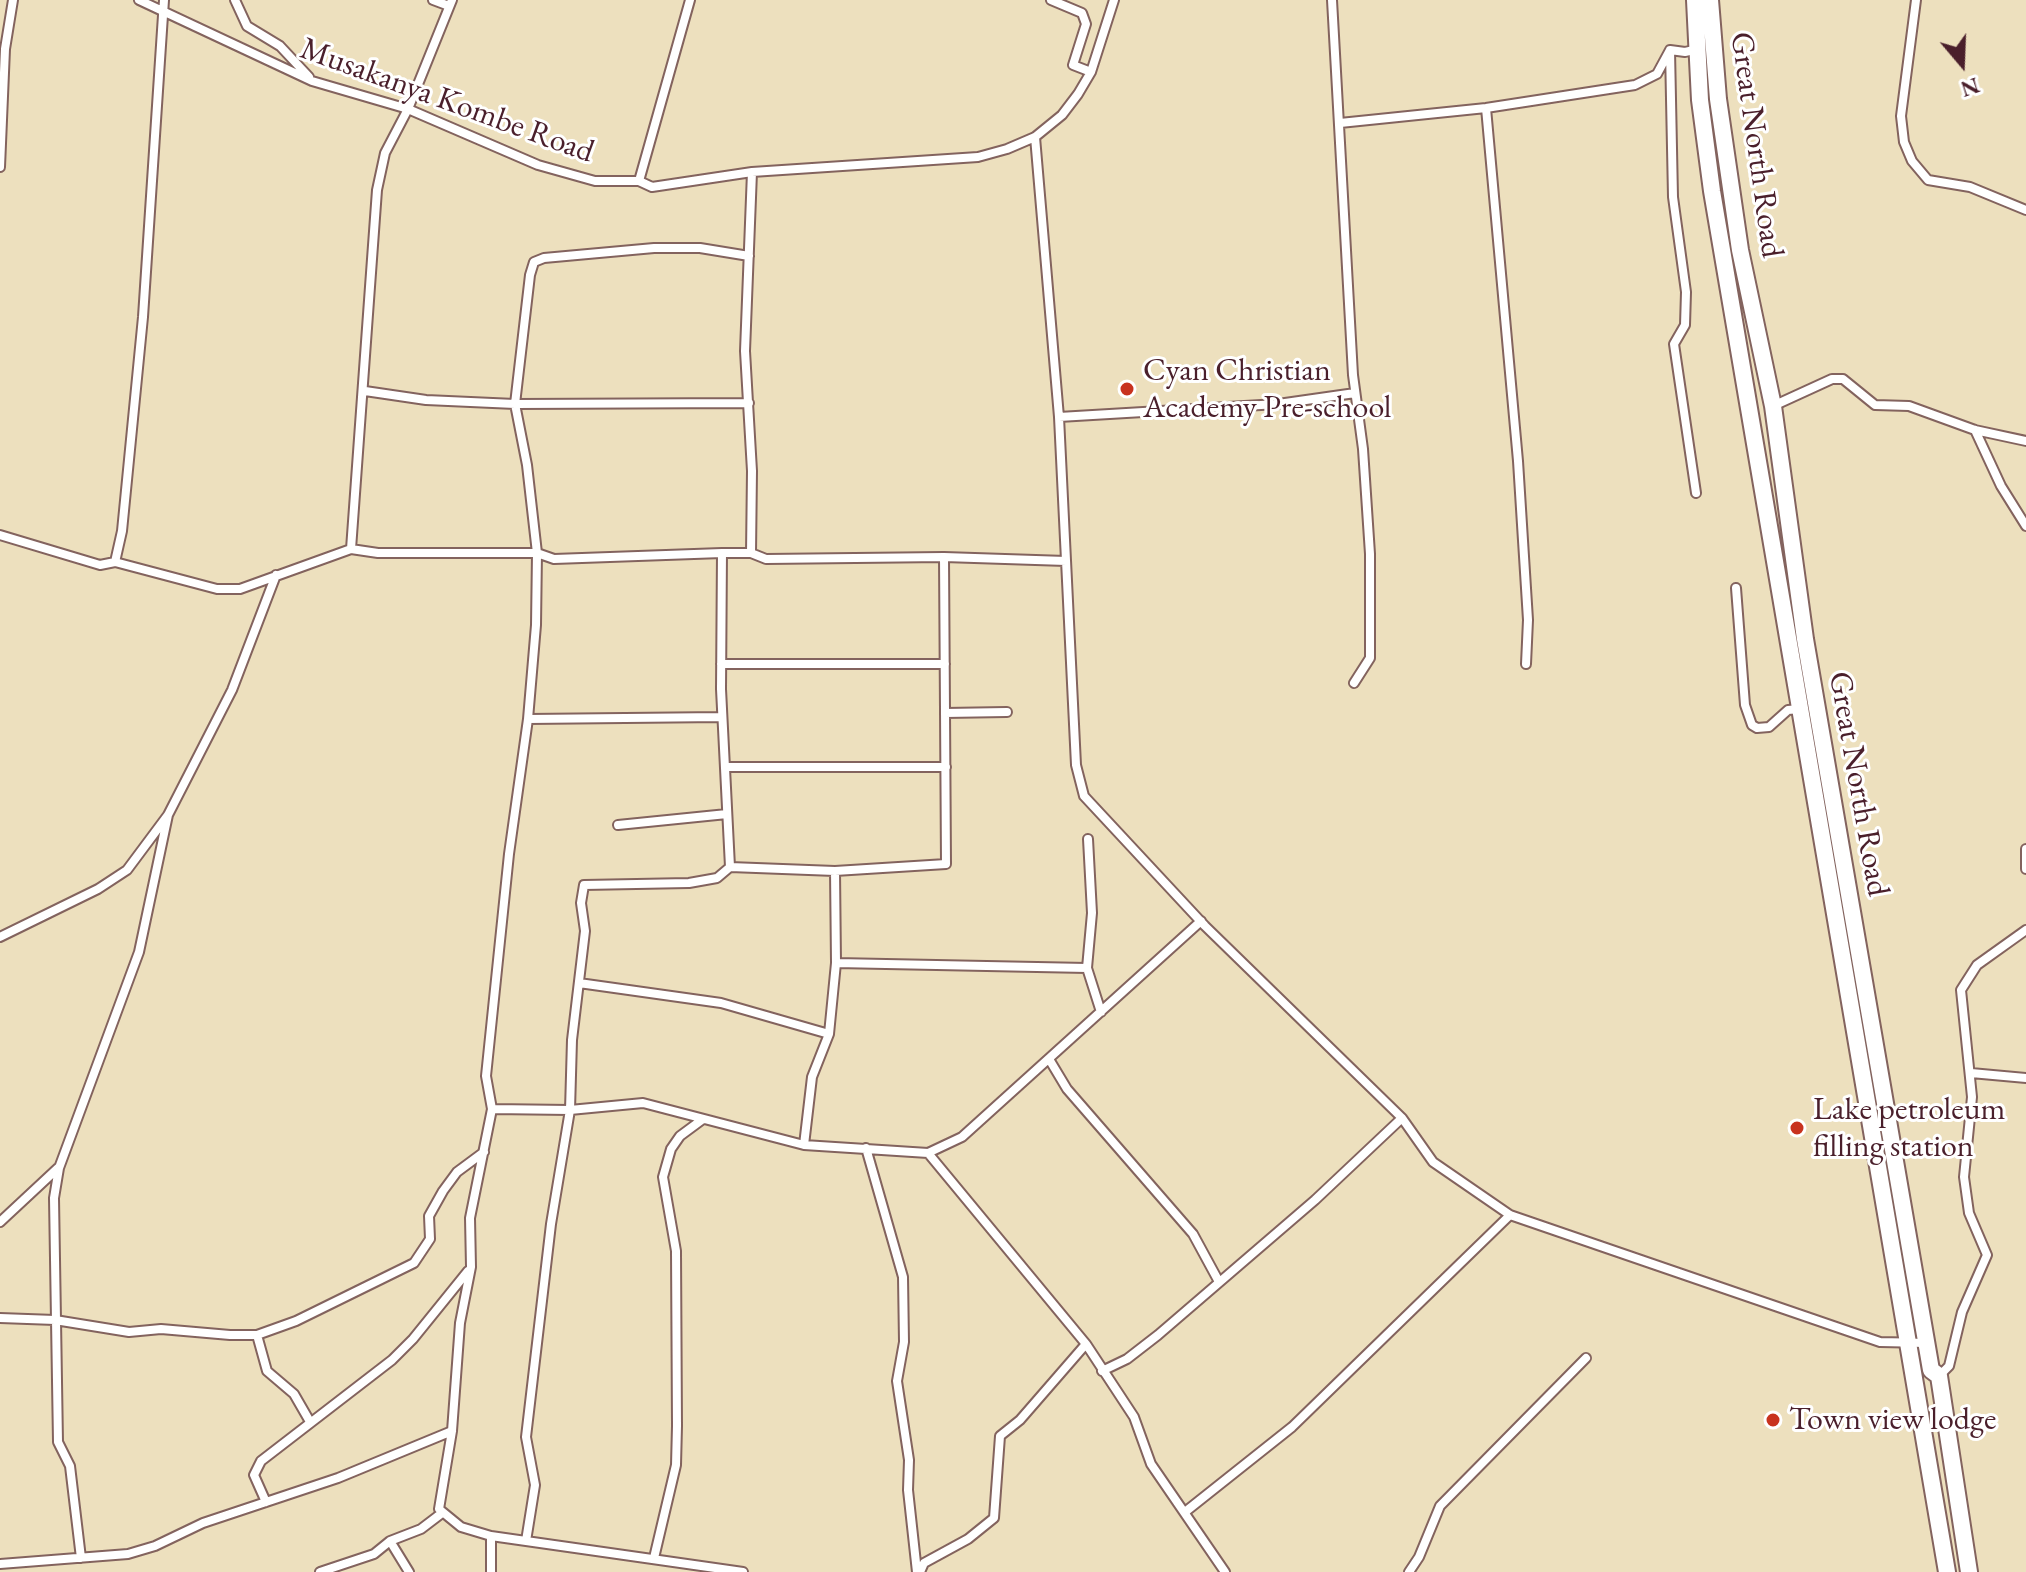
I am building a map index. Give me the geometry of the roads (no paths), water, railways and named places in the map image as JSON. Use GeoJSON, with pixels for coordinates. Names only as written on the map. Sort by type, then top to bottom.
{"type":"FeatureCollection","features":[{"type":"Feature","properties":{"kind":"highway","name":"Great North Road"},"geometry":{"type":"LineString","coordinates":[[1695,0],[1700,100],[1712,191],[1947,1572]]}},
{"type":"Feature","properties":{"kind":"highway","name":"Great North Road"},"geometry":{"type":"LineString","coordinates":[[1710,0],[1718,99],[1740,250],[1773,406],[1805,639],[1931,1370],[1939,1376],[1969,1572]]}},
{"type":"Feature","properties":{"kind":"street"},"geometry":{"type":"LineString","coordinates":[[0,167],[5,49],[13,0]]}},
{"type":"Feature","properties":{"kind":"street","name":"Musakanya Kombe Road"},"geometry":{"type":"LineString","coordinates":[[139,0],[312,81],[408,109],[538,165],[595,181],[639,181],[652,187],[752,172],[978,157],[1035,137]]}},
{"type":"Feature","properties":{"kind":"street"},"geometry":{"type":"LineString","coordinates":[[115,562],[122,531],[143,317],[164,0]]}},
{"type":"Feature","properties":{"kind":"street"},"geometry":{"type":"LineString","coordinates":[[235,0],[247,26],[280,46],[312,81]]}},
{"type":"Feature","properties":{"kind":"street"},"geometry":{"type":"LineString","coordinates":[[351,549],[365,391],[364,331],[377,190],[385,153],[408,109],[451,3],[433,0]]}},
{"type":"Feature","properties":{"kind":"street"},"geometry":{"type":"LineString","coordinates":[[639,181],[690,0]]}},
{"type":"Feature","properties":{"kind":"street"},"geometry":{"type":"LineString","coordinates":[[1051,0],[1082,13],[1086,24],[1073,65],[1091,72]]}},
{"type":"Feature","properties":{"kind":"street"},"geometry":{"type":"LineString","coordinates":[[1114,0],[1091,72],[1062,115],[1035,137],[1059,417],[1076,765],[1084,796],[1099,817],[1201,921],[1402,1118],[1433,1162],[1510,1215],[1880,1342],[1927,1343]]}},
{"type":"Feature","properties":{"kind":"street"},"geometry":{"type":"LineString","coordinates":[[1332,0],[1355,393],[1366,481],[1371,649],[1367,667],[1354,683]]}},
{"type":"Feature","properties":{"kind":"street"},"geometry":{"type":"LineString","coordinates":[[1916,0],[1901,116],[1904,142],[1912,161],[1928,180],[1970,187],[2026,210]]}},
{"type":"Feature","properties":{"kind":"street"},"geometry":{"type":"LineString","coordinates":[[1670,50],[1685,52],[1698,49]]}},
{"type":"Feature","properties":{"kind":"street"},"geometry":{"type":"LineString","coordinates":[[1340,123],[1486,108],[1635,85],[1657,74],[1670,50]]}},
{"type":"Feature","properties":{"kind":"street"},"geometry":{"type":"LineString","coordinates":[[1670,50],[1673,197],[1686,292],[1685,325],[1674,344],[1696,493]]}},
{"type":"Feature","properties":{"kind":"street"},"geometry":{"type":"LineString","coordinates":[[1486,108],[1518,461],[1528,620],[1526,664]]}},
{"type":"Feature","properties":{"kind":"street"},"geometry":{"type":"LineString","coordinates":[[751,553],[752,471],[745,351],[752,172]]}},
{"type":"Feature","properties":{"kind":"street"},"geometry":{"type":"LineString","coordinates":[[743,1572],[491,1536],[461,1527],[439,1509],[452,1431],[454,1377],[471,1267],[470,1218],[492,1109],[486,1076],[509,854],[528,719],[537,553],[527,465],[515,404],[530,275],[539,259],[684,247],[749,256]]}},
{"type":"Feature","properties":{"kind":"street"},"geometry":{"type":"LineString","coordinates":[[1773,406],[1832,379],[1843,379],[1875,405],[1909,406],[1975,430],[2026,441]]}},
{"type":"Feature","properties":{"kind":"street"},"geometry":{"type":"LineString","coordinates":[[365,391],[426,400],[515,404],[749,403]]}},
{"type":"Feature","properties":{"kind":"street"},"geometry":{"type":"LineString","coordinates":[[1059,417],[1278,404],[1355,393]]}},
{"type":"Feature","properties":{"kind":"street"},"geometry":{"type":"LineString","coordinates":[[1975,430],[2001,486],[2026,526]]}},
{"type":"Feature","properties":{"kind":"street"},"geometry":{"type":"LineString","coordinates":[[0,535],[100,565],[115,562],[217,589],[240,589],[351,549],[378,553],[537,553],[554,559],[751,553],[766,559],[944,557],[1066,561]]}},
{"type":"Feature","properties":{"kind":"street"},"geometry":{"type":"LineString","coordinates":[[722,553],[722,717],[730,867]]}},
{"type":"Feature","properties":{"kind":"street"},"geometry":{"type":"LineString","coordinates":[[526,1541],[535,1485],[526,1437],[551,1224],[570,1110],[585,931],[581,903],[584,885],[689,883],[717,878],[730,867],[835,871],[946,864],[944,557]]}},
{"type":"Feature","properties":{"kind":"street"},"geometry":{"type":"LineString","coordinates":[[0,937],[98,889],[127,870],[168,815],[232,690],[276,575]]}},
{"type":"Feature","properties":{"kind":"street"},"geometry":{"type":"LineString","coordinates":[[1736,588],[1745,705],[1752,725],[1769,727],[1788,710],[1801,709]]}},
{"type":"Feature","properties":{"kind":"street"},"geometry":{"type":"LineString","coordinates":[[721,664],[945,664]]}},
{"type":"Feature","properties":{"kind":"street"},"geometry":{"type":"LineString","coordinates":[[945,713],[1007,712]]}},
{"type":"Feature","properties":{"kind":"street"},"geometry":{"type":"LineString","coordinates":[[528,719],[722,717]]}},
{"type":"Feature","properties":{"kind":"street"},"geometry":{"type":"LineString","coordinates":[[725,767],[946,767]]}},
{"type":"Feature","properties":{"kind":"street"},"geometry":{"type":"LineString","coordinates":[[618,825],[727,814]]}},
{"type":"Feature","properties":{"kind":"street"},"geometry":{"type":"LineString","coordinates":[[81,1558],[70,1466],[58,1442],[54,1198],[59,1168],[139,952],[168,815]]}},
{"type":"Feature","properties":{"kind":"street"},"geometry":{"type":"LineString","coordinates":[[1088,839],[1092,913],[1087,968],[1101,1012]]}},
{"type":"Feature","properties":{"kind":"street"},"geometry":{"type":"LineString","coordinates":[[2026,849],[2026,869]]}},
{"type":"Feature","properties":{"kind":"street"},"geometry":{"type":"LineString","coordinates":[[804,1145],[812,1077],[829,1034],[836,963],[835,871]]}},
{"type":"Feature","properties":{"kind":"street"},"geometry":{"type":"LineString","coordinates":[[492,1109],[570,1110],[643,1103],[804,1145],[928,1153],[962,1137],[1201,921]]}},
{"type":"Feature","properties":{"kind":"street"},"geometry":{"type":"LineString","coordinates":[[1939,1376],[1949,1366],[1962,1312],[1987,1255],[1969,1213],[1964,1177],[1971,1119],[1971,1073],[1961,990],[1977,965],[2026,930]]}},
{"type":"Feature","properties":{"kind":"street"},"geometry":{"type":"LineString","coordinates":[[836,963],[1087,968]]}},
{"type":"Feature","properties":{"kind":"street"},"geometry":{"type":"LineString","coordinates":[[579,983],[721,1003],[829,1034]]}},
{"type":"Feature","properties":{"kind":"street"},"geometry":{"type":"LineString","coordinates":[[1049,1059],[1067,1089],[1193,1234],[1218,1280]]}},
{"type":"Feature","properties":{"kind":"street"},"geometry":{"type":"LineString","coordinates":[[1971,1073],[2026,1078]]}},
{"type":"Feature","properties":{"kind":"street"},"geometry":{"type":"LineString","coordinates":[[1102,1371],[1127,1359],[1158,1335],[1218,1280],[1315,1200],[1402,1118]]}},
{"type":"Feature","properties":{"kind":"street"},"geometry":{"type":"LineString","coordinates":[[654,1558],[676,1465],[676,1251],[665,1159],[680,1136],[703,1119]]}},
{"type":"Feature","properties":{"kind":"street"},"geometry":{"type":"LineString","coordinates":[[866,1148],[903,1277],[904,1342],[897,1381],[909,1460],[908,1490],[919,1572]]}},
{"type":"Feature","properties":{"kind":"street"},"geometry":{"type":"LineString","coordinates":[[0,1318],[55,1320],[129,1332],[161,1329],[257,1335],[320,1312],[414,1263],[430,1239],[429,1216],[443,1191],[457,1172],[484,1152]]}},
{"type":"Feature","properties":{"kind":"street"},"geometry":{"type":"LineString","coordinates":[[928,1153],[1086,1344],[1102,1371],[1122,1394],[1151,1464],[1185,1512],[1202,1543],[1225,1572]]}},
{"type":"Feature","properties":{"kind":"street"},"geometry":{"type":"LineString","coordinates":[[0,1222],[59,1168]]}},
{"type":"Feature","properties":{"kind":"street"},"geometry":{"type":"LineString","coordinates":[[1185,1512],[1292,1427],[1510,1215]]}},
{"type":"Feature","properties":{"kind":"street"},"geometry":{"type":"LineString","coordinates":[[266,1502],[254,1475],[257,1467],[309,1420],[402,1350],[471,1267]]}},
{"type":"Feature","properties":{"kind":"street"},"geometry":{"type":"LineString","coordinates":[[257,1335],[267,1371],[294,1394],[309,1420]]}},
{"type":"Feature","properties":{"kind":"street"},"geometry":{"type":"LineString","coordinates":[[919,1572],[924,1563],[968,1539],[994,1518],[1000,1436],[1020,1420],[1086,1344]]}},
{"type":"Feature","properties":{"kind":"street"},"geometry":{"type":"LineString","coordinates":[[1409,1572],[1440,1506],[1586,1358]]}},
{"type":"Feature","properties":{"kind":"street"},"geometry":{"type":"LineString","coordinates":[[0,1564],[128,1554],[452,1431]]}},
{"type":"Feature","properties":{"kind":"street"},"geometry":{"type":"LineString","coordinates":[[320,1572],[374,1554],[390,1541],[421,1529],[442,1513]]}},
{"type":"Feature","properties":{"kind":"street"},"geometry":{"type":"LineString","coordinates":[[491,1536],[491,1572]]}},
{"type":"Feature","properties":{"kind":"street"},"geometry":{"type":"LineString","coordinates":[[390,1541],[409,1572]]}},
{"type":"Feature","properties":{"kind":"place","name":"Cyan Christian Academy Pre-school"},"geometry":{"type":"Point","coordinates":[1127,389]}},
{"type":"Feature","properties":{"kind":"place","name":"Lake petroleum filling station"},"geometry":{"type":"Point","coordinates":[1797,1128]}},
{"type":"Feature","properties":{"kind":"place","name":"Town view lodge"},"geometry":{"type":"Point","coordinates":[1773,1420]}}]}
